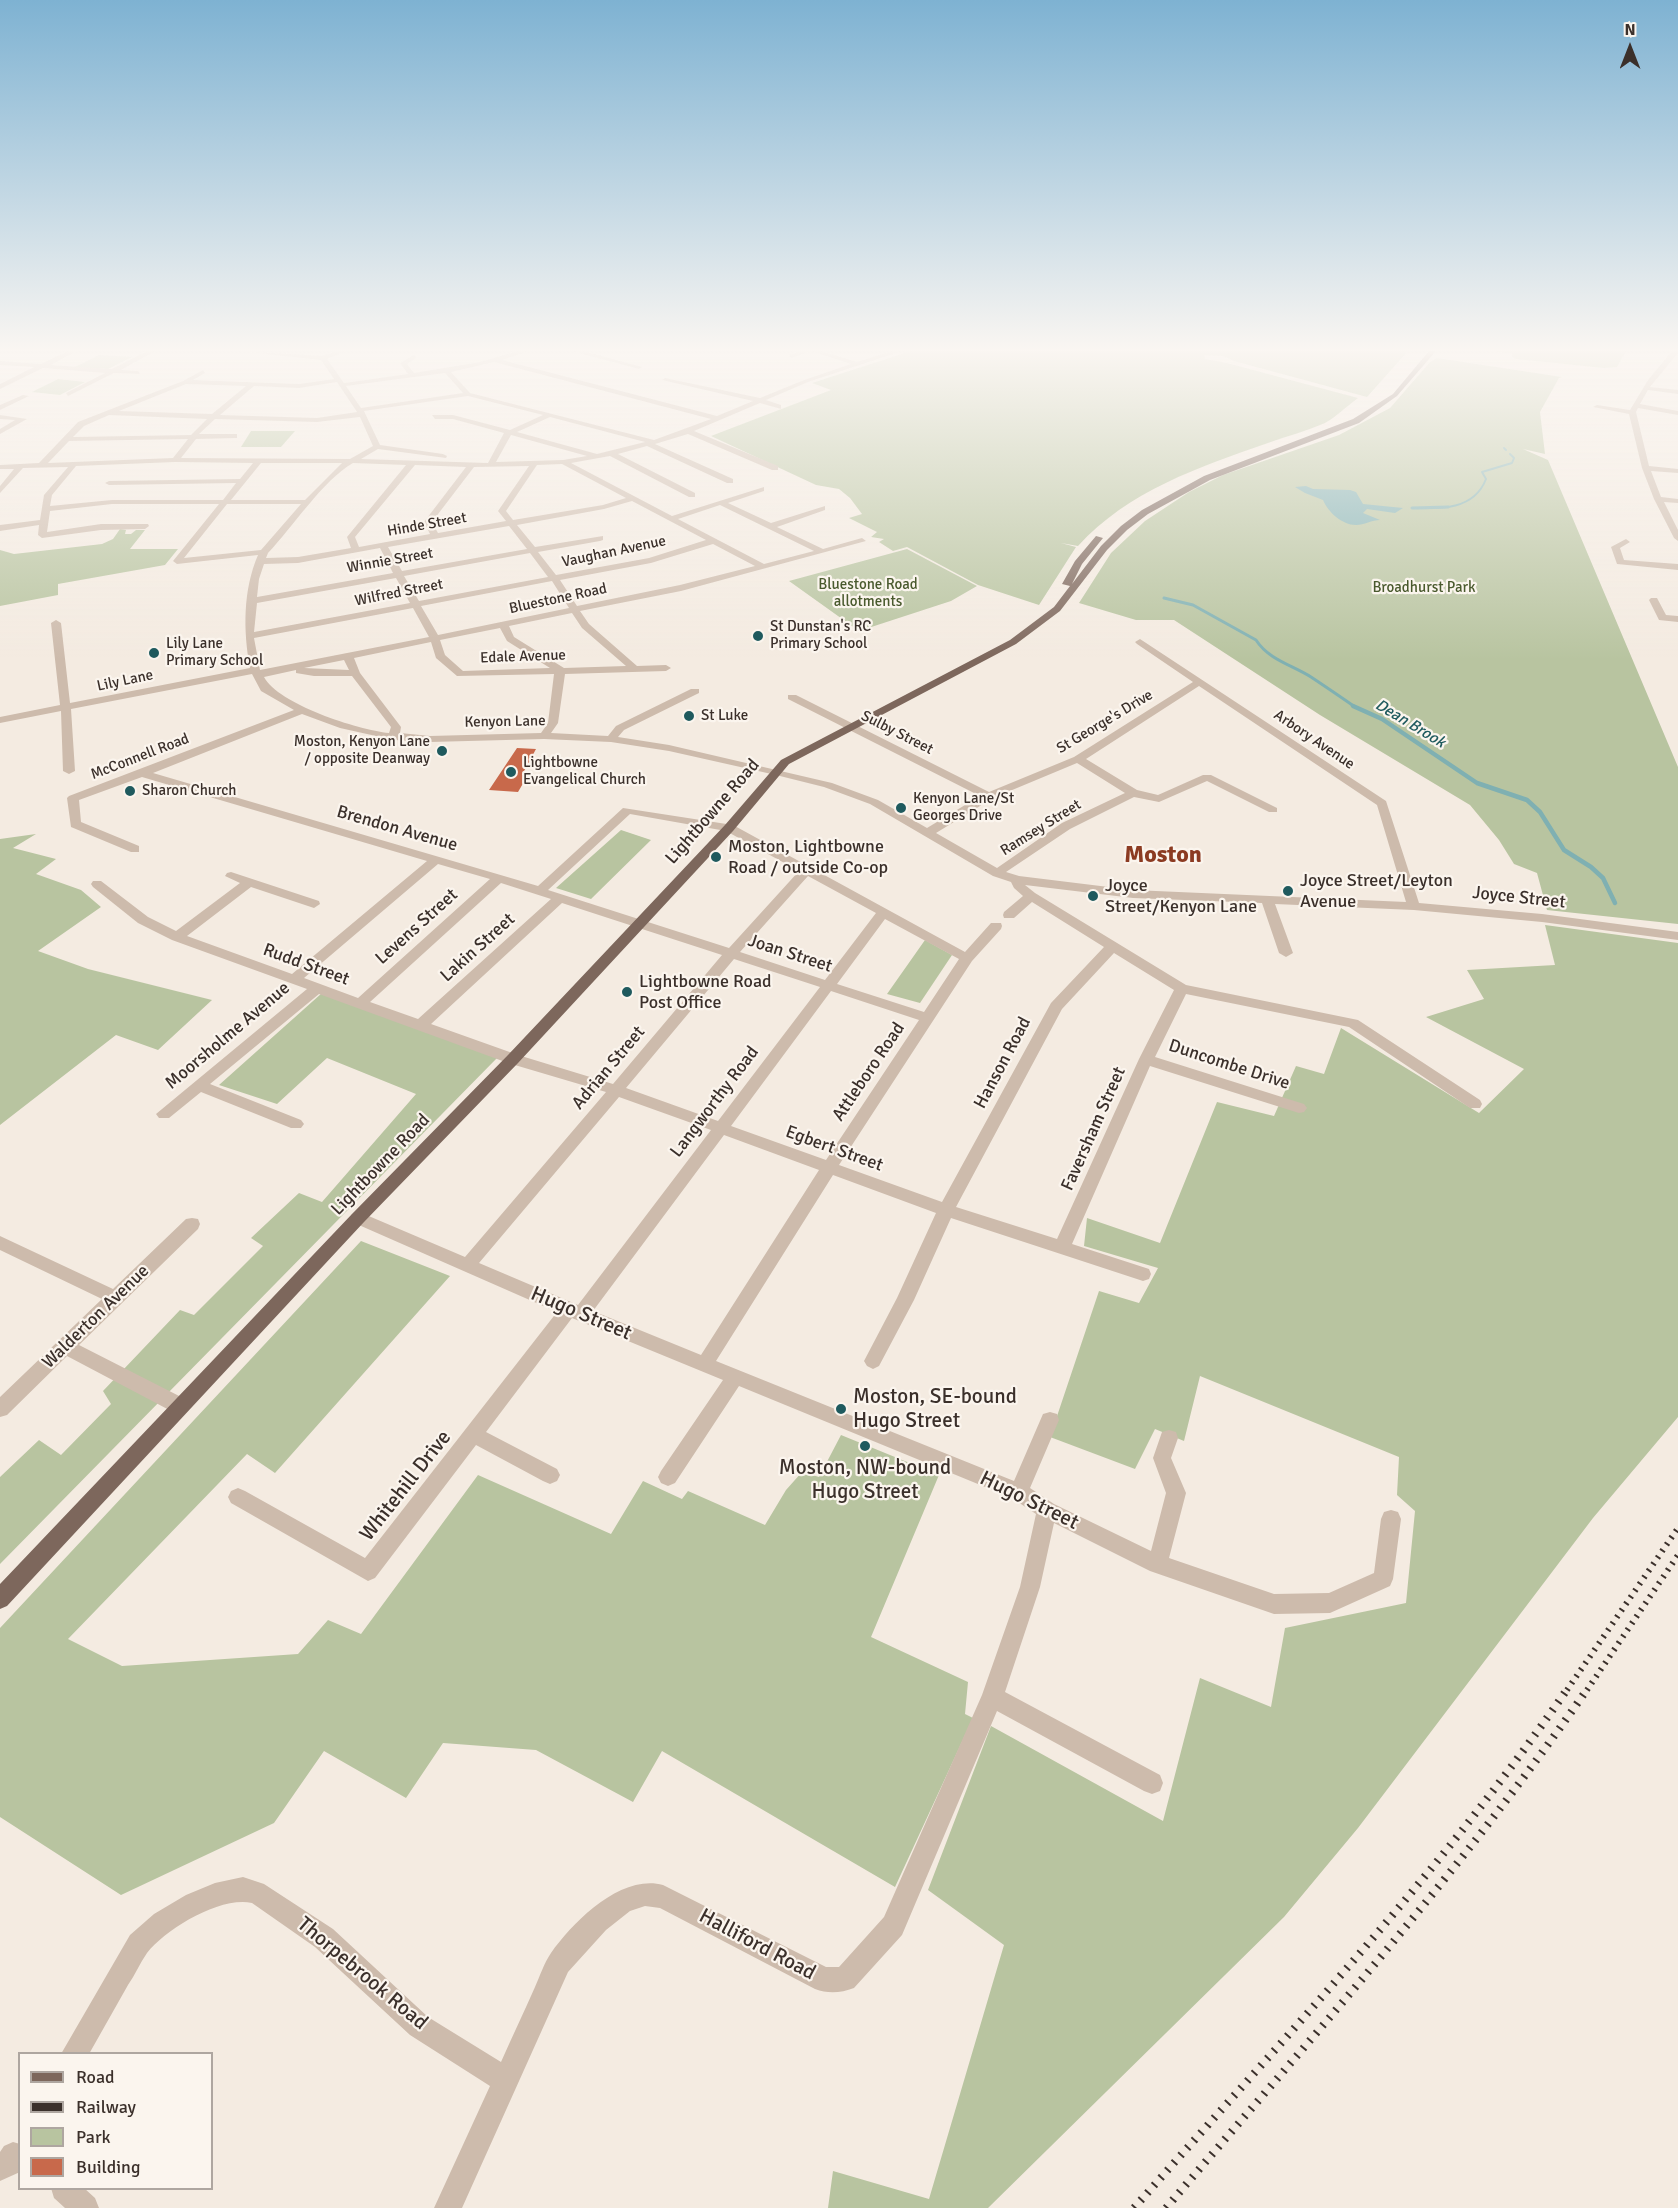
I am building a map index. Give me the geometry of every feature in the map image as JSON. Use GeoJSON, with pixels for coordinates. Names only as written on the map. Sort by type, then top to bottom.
{"type":"FeatureCollection","features":[{"type":"Feature","properties":{"kind":"main road"},"geometry":{"type":"LineString","coordinates":[[1163,490],[1196,474],[1253,454]]}},
{"type":"Feature","properties":{"kind":"main road","name":"Lightbowne Road"},"geometry":{"type":"LineString","coordinates":[[848,726],[1013,642],[1047,618],[1057,609],[1104,548],[1124,528],[1145,512],[1207,478],[1271,454]]}},
{"type":"Feature","properties":{"kind":"main road","name":"Lightbowne Road"},"geometry":{"type":"LineString","coordinates":[[0,1599],[358,1218],[513,1059],[729,828],[776,772],[790,759],[1003,638],[1037,615],[1066,585],[1078,563],[1110,528],[1143,501]]}},
{"type":"Feature","properties":{"kind":"street"},"geometry":{"type":"LineString","coordinates":[[42,465],[53,454]]}},
{"type":"Feature","properties":{"kind":"street"},"geometry":{"type":"LineString","coordinates":[[175,460],[180,454]]}},
{"type":"Feature","properties":{"kind":"street"},"geometry":{"type":"LineString","coordinates":[[256,673],[249,636],[254,579],[262,556],[307,502],[350,460],[362,454]]}},
{"type":"Feature","properties":{"kind":"street"},"geometry":{"type":"LineString","coordinates":[[421,454],[459,463]]}},
{"type":"Feature","properties":{"kind":"street"},"geometry":{"type":"LineString","coordinates":[[491,465],[497,454]]}},
{"type":"Feature","properties":{"kind":"street"},"geometry":{"type":"LineString","coordinates":[[591,454],[596,457]]}},
{"type":"Feature","properties":{"kind":"street"},"geometry":{"type":"LineString","coordinates":[[0,467],[175,460],[350,460],[533,465],[611,454]]}},
{"type":"Feature","properties":{"kind":"street"},"geometry":{"type":"LineString","coordinates":[[611,454],[692,495]]}},
{"type":"Feature","properties":{"kind":"street"},"geometry":{"type":"LineString","coordinates":[[673,454],[730,482]]}},
{"type":"Feature","properties":{"kind":"street"},"geometry":{"type":"LineString","coordinates":[[742,454],[775,468]]}},
{"type":"Feature","properties":{"kind":"street"},"geometry":{"type":"LineString","coordinates":[[1643,454],[1646,468],[1658,499],[1678,538]]}},
{"type":"Feature","properties":{"kind":"street"},"geometry":{"type":"LineString","coordinates":[[226,501],[259,460]]}},
{"type":"Feature","properties":{"kind":"street"},"geometry":{"type":"LineString","coordinates":[[125,470],[136,461]]}},
{"type":"Feature","properties":{"kind":"street"},"geometry":{"type":"LineString","coordinates":[[357,550],[351,537],[413,462]]}},
{"type":"Feature","properties":{"kind":"street"},"geometry":{"type":"LineString","coordinates":[[563,462],[762,566]]}},
{"type":"Feature","properties":{"kind":"street"},"geometry":{"type":"LineString","coordinates":[[75,463],[48,495],[42,535],[101,527],[145,526]]}},
{"type":"Feature","properties":{"kind":"street"},"geometry":{"type":"LineString","coordinates":[[435,537],[428,522],[459,463]]}},
{"type":"Feature","properties":{"kind":"street"},"geometry":{"type":"LineString","coordinates":[[533,465],[502,511],[554,578],[585,627],[635,669]]}},
{"type":"Feature","properties":{"kind":"street"},"geometry":{"type":"LineString","coordinates":[[0,491],[21,466]]}},
{"type":"Feature","properties":{"kind":"street"},"geometry":{"type":"LineString","coordinates":[[1646,468],[1678,471]]}},
{"type":"Feature","properties":{"kind":"street"},"geometry":{"type":"LineString","coordinates":[[105,492],[117,476]]}},
{"type":"Feature","properties":{"kind":"street"},"geometry":{"type":"LineString","coordinates":[[47,509],[105,492],[242,481]]}},
{"type":"Feature","properties":{"kind":"street"},"geometry":{"type":"LineString","coordinates":[[670,519],[761,489]]}},
{"type":"Feature","properties":{"kind":"street"},"geometry":{"type":"LineString","coordinates":[[105,492],[226,501],[307,502]]}},
{"type":"Feature","properties":{"kind":"street","name":"Hinde Street"},"geometry":{"type":"LineString","coordinates":[[226,501],[177,561],[262,556],[298,560],[604,507],[632,499]]}},
{"type":"Feature","properties":{"kind":"street"},"geometry":{"type":"LineString","coordinates":[[1658,499],[1678,501]]}},
{"type":"Feature","properties":{"kind":"street"},"geometry":{"type":"LineString","coordinates":[[722,503],[821,551]]}},
{"type":"Feature","properties":{"kind":"street"},"geometry":{"type":"LineString","coordinates":[[768,526],[822,508]]}},
{"type":"Feature","properties":{"kind":"street"},"geometry":{"type":"LineString","coordinates":[[0,528],[44,522]]}},
{"type":"Feature","properties":{"kind":"street","name":"Winnie Street"},"geometry":{"type":"LineString","coordinates":[[253,602],[600,538]]}},
{"type":"Feature","properties":{"kind":"street","name":"Vaughan Avenue"},"geometry":{"type":"LineString","coordinates":[[554,578],[651,561],[713,541]]}},
{"type":"Feature","properties":{"kind":"street","name":"Bluestone Road"},"geometry":{"type":"LineString","coordinates":[[256,673],[292,668],[575,612],[681,588],[862,541]]}},
{"type":"Feature","properties":{"kind":"street"},"geometry":{"type":"LineString","coordinates":[[1624,574],[1615,547],[1626,542]]}},
{"type":"Feature","properties":{"kind":"street","name":"Edale Avenue"},"geometry":{"type":"LineString","coordinates":[[384,546],[435,639],[441,656],[461,674],[666,668]]}},
{"type":"Feature","properties":{"kind":"street"},"geometry":{"type":"LineString","coordinates":[[1620,561],[1678,567]]}},
{"type":"Feature","properties":{"kind":"street","name":"Wilfred Street"},"geometry":{"type":"LineString","coordinates":[[249,636],[554,578]]}},
{"type":"Feature","properties":{"kind":"street"},"geometry":{"type":"LineString","coordinates":[[1654,600],[1662,618],[1678,619]]}},
{"type":"Feature","properties":{"kind":"street"},"geometry":{"type":"LineString","coordinates":[[56,623],[66,708],[69,771]]}},
{"type":"Feature","properties":{"kind":"street"},"geometry":{"type":"LineString","coordinates":[[504,626],[510,639],[560,670],[553,723],[544,736]]}},
{"type":"Feature","properties":{"kind":"street","name":"Arbory Avenue"},"geometry":{"type":"LineString","coordinates":[[1140,642],[1382,803],[1414,906]]}},
{"type":"Feature","properties":{"kind":"street"},"geometry":{"type":"LineString","coordinates":[[348,657],[356,673],[396,727],[394,737]]}},
{"type":"Feature","properties":{"kind":"street"},"geometry":{"type":"LineString","coordinates":[[292,668],[314,674],[356,673]]}},
{"type":"Feature","properties":{"kind":"street","name":"Lily Lane"},"geometry":{"type":"LineString","coordinates":[[0,720],[256,673]]}},
{"type":"Feature","properties":{"kind":"street","name":"Kenyon Lane"},"geometry":{"type":"LineString","coordinates":[[256,673],[265,689],[302,710],[344,726],[394,737],[429,739],[544,736],[611,739],[669,748],[828,785],[874,802],[997,873]]}},
{"type":"Feature","properties":{"kind":"street","name":"St George's Drive"},"geometry":{"type":"LineString","coordinates":[[928,832],[989,796],[1078,759],[1199,681]]}},
{"type":"Feature","properties":{"kind":"street"},"geometry":{"type":"LineString","coordinates":[[611,739],[620,728],[695,691]]}},
{"type":"Feature","properties":{"kind":"street","name":"Sulby Street"},"geometry":{"type":"LineString","coordinates":[[792,697],[989,796]]}},
{"type":"Feature","properties":{"kind":"street","name":"McConnell Road"},"geometry":{"type":"LineString","coordinates":[[135,849],[75,824],[73,798],[302,710]]}},
{"type":"Feature","properties":{"kind":"street"},"geometry":{"type":"LineString","coordinates":[[1078,759],[1133,793],[1159,799],[1207,777],[1273,810]]}},
{"type":"Feature","properties":{"kind":"street","name":"Brendon Avenue"},"geometry":{"type":"LineString","coordinates":[[142,773],[436,859],[640,923]]}},
{"type":"Feature","properties":{"kind":"street","name":"Ramsey Street"},"geometry":{"type":"LineString","coordinates":[[997,873],[1066,826],[1133,793]]}},
{"type":"Feature","properties":{"kind":"street"},"geometry":{"type":"LineString","coordinates":[[540,891],[627,810],[729,828],[882,914],[967,958]]}},
{"type":"Feature","properties":{"kind":"street"},"geometry":{"type":"LineString","coordinates":[[294,980],[436,859]]}},
{"type":"Feature","properties":{"kind":"street","name":"Adrian Street"},"geometry":{"type":"LineString","coordinates":[[467,1266],[731,954],[807,870]]}},
{"type":"Feature","properties":{"kind":"street","name":"Joyce Street"},"geometry":{"type":"LineString","coordinates":[[997,873],[1017,880],[1133,894],[1414,906],[1542,918],[1678,936]]}},
{"type":"Feature","properties":{"kind":"street"},"geometry":{"type":"LineString","coordinates":[[231,876],[314,904]]}},
{"type":"Feature","properties":{"kind":"street","name":"Levens Street"},"geometry":{"type":"LineString","coordinates":[[360,1003],[498,878]]}},
{"type":"Feature","properties":{"kind":"street"},"geometry":{"type":"LineString","coordinates":[[1017,880],[1018,885],[1031,896],[1182,989],[1353,1023],[1475,1104]]}},
{"type":"Feature","properties":{"kind":"street"},"geometry":{"type":"LineString","coordinates":[[177,937],[249,882]]}},
{"type":"Feature","properties":{"kind":"street","name":"Rudd Street"},"geometry":{"type":"LineString","coordinates":[[97,884],[143,920],[177,937],[513,1059]]}},
{"type":"Feature","properties":{"kind":"street"},"geometry":{"type":"LineString","coordinates":[[1009,915],[1031,896]]}},
{"type":"Feature","properties":{"kind":"street","name":"Lakin Street"},"geometry":{"type":"LineString","coordinates":[[421,1025],[560,898]]}},
{"type":"Feature","properties":{"kind":"street"},"geometry":{"type":"LineString","coordinates":[[1268,901],[1286,953]]}},
{"type":"Feature","properties":{"kind":"street","name":"Langworthy Road"},"geometry":{"type":"LineString","coordinates":[[575,1312],[720,1128],[882,914]]}},
{"type":"Feature","properties":{"kind":"street","name":"Joan Street"},"geometry":{"type":"LineString","coordinates":[[640,923],[928,1018]]}},
{"type":"Feature","properties":{"kind":"street","name":"Attleboro Road"},"geometry":{"type":"LineString","coordinates":[[704,1365],[829,1167],[967,958],[996,926]]}},
{"type":"Feature","properties":{"kind":"street","name":"Hanson Road"},"geometry":{"type":"LineString","coordinates":[[873,1361],[905,1300],[946,1210],[1056,1006],[1113,946]]}},
{"type":"Feature","properties":{"kind":"street","name":"Moorsholme Avenue"},"geometry":{"type":"LineString","coordinates":[[165,1114],[317,988]]}},
{"type":"Feature","properties":{"kind":"street","name":"Faversham Street"},"geometry":{"type":"LineString","coordinates":[[1062,1247],[1146,1059],[1182,989]]}},
{"type":"Feature","properties":{"kind":"street","name":"Egbert Street"},"geometry":{"type":"LineString","coordinates":[[513,1059],[616,1090],[946,1210],[1143,1274]]}},
{"type":"Feature","properties":{"kind":"street","name":"Duncombe Drive"},"geometry":{"type":"LineString","coordinates":[[1146,1059],[1299,1108]]}},
{"type":"Feature","properties":{"kind":"street"},"geometry":{"type":"LineString","coordinates":[[201,1086],[297,1124]]}},
{"type":"Feature","properties":{"kind":"street","name":"Hugo Street"},"geometry":{"type":"LineString","coordinates":[[358,1218],[734,1378],[1019,1492],[1047,1510],[1157,1564],[1274,1604],[1330,1603],[1383,1579],[1391,1520]]}},
{"type":"Feature","properties":{"kind":"street","name":"Walderton Avenue"},"geometry":{"type":"LineString","coordinates":[[0,1409],[192,1224]]}},
{"type":"Feature","properties":{"kind":"street"},"geometry":{"type":"LineString","coordinates":[[0,1243],[116,1298]]}},
{"type":"Feature","properties":{"kind":"street","name":"Whitehill Drive"},"geometry":{"type":"LineString","coordinates":[[238,1497],[368,1571],[474,1435],[575,1312]]}},
{"type":"Feature","properties":{"kind":"street"},"geometry":{"type":"LineString","coordinates":[[65,1346],[180,1407]]}},
{"type":"Feature","properties":{"kind":"street"},"geometry":{"type":"LineString","coordinates":[[668,1477],[734,1378]]}},
{"type":"Feature","properties":{"kind":"street"},"geometry":{"type":"LineString","coordinates":[[1019,1492],[1050,1420]]}},
{"type":"Feature","properties":{"kind":"street"},"geometry":{"type":"LineString","coordinates":[[474,1435],[550,1475]]}},
{"type":"Feature","properties":{"kind":"street"},"geometry":{"type":"LineString","coordinates":[[1157,1564],[1176,1493],[1162,1458],[1169,1438]]}},
{"type":"Feature","properties":{"kind":"street","name":"Halliford Road"},"geometry":{"type":"LineString","coordinates":[[448,2208],[559,1963],[581,1936],[624,1902],[644,1894],[663,1897],[824,1980],[844,1979],[893,1926],[992,1697],[1030,1587],[1047,1510]]}},
{"type":"Feature","properties":{"kind":"street"},"geometry":{"type":"LineString","coordinates":[[992,1697],[1152,1783]]}},
{"type":"Feature","properties":{"kind":"street","name":"Thorpebrook Road"},"geometry":{"type":"LineString","coordinates":[[75,2052],[139,1944],[163,1923],[194,1903],[215,1895],[243,1889],[256,1892],[278,1905],[324,1938],[419,2026],[505,2080]]}},
{"type":"Feature","properties":{"kind":"street"},"geometry":{"type":"LineString","coordinates":[[66,2190],[85,2208]]}},
{"type":"Feature","properties":{"kind":"green space"},"geometry":{"type":"Polygon","coordinates":[[[750,454],[1236,454],[1166,483],[1142,496],[1119,510],[1078,546],[1061,543],[1076,547],[1039,605],[978,585],[907,547],[893,551],[879,542],[884,539],[871,537],[877,532],[849,518],[862,514],[850,498],[839,489],[816,485],[750,454]]]}},
{"type":"Feature","properties":{"kind":"green space","name":"Broadhurst Park"},"geometry":{"type":"Polygon","coordinates":[[[1284,454],[1534,454],[1548,460],[1678,767],[1678,924],[1547,910],[1537,873],[1514,864],[1499,840],[1470,805],[1320,715],[1174,620],[1136,620],[1079,603],[1111,553],[1145,521],[1189,492],[1223,475],[1284,454]]]}},
{"type":"Feature","properties":{"kind":"green space"},"geometry":{"type":"Polygon","coordinates":[[[120,529],[126,530],[125,534],[145,530],[130,549],[178,549],[165,565],[58,584],[58,595],[0,606],[0,550],[14,554],[102,544],[113,539],[120,529]]]}},
{"type":"Feature","properties":{"kind":"green space","name":"Bluestone Road allotments"},"geometry":{"type":"Polygon","coordinates":[[[907,549],[977,586],[951,601],[859,631],[789,581],[907,549]]]}},
{"type":"Feature","properties":{"kind":"green space"},"geometry":{"type":"Polygon","coordinates":[[[621,830],[651,840],[591,899],[556,888],[621,830]]]}},
{"type":"Feature","properties":{"kind":"green space"},"geometry":{"type":"Polygon","coordinates":[[[36,834],[13,848],[56,859],[36,874],[81,890],[101,907],[38,951],[88,969],[212,1000],[158,1050],[116,1035],[0,1125],[0,839],[36,834]]]}},
{"type":"Feature","properties":{"kind":"green space"},"geometry":{"type":"Polygon","coordinates":[[[1545,925],[1678,943],[1678,1417],[1593,1518],[1358,1828],[1284,1917],[988,2208],[828,2208],[833,2171],[929,2199],[1004,1945],[928,1890],[991,1726],[1163,1821],[1200,1678],[1271,1707],[1285,1628],[1406,1603],[1415,1511],[1397,1495],[1399,1457],[1200,1376],[1184,1441],[1155,1429],[1135,1469],[1050,1437],[1099,1291],[1139,1303],[1158,1268],[1084,1246],[1087,1218],[1160,1243],[1217,1102],[1274,1116],[1296,1066],[1324,1074],[1341,1028],[1479,1113],[1524,1069],[1426,1017],[1484,999],[1467,970],[1555,965],[1545,925]]]}},
{"type":"Feature","properties":{"kind":"green space"},"geometry":{"type":"Polygon","coordinates":[[[925,940],[952,955],[920,1003],[887,994],[925,940]]]}},
{"type":"Feature","properties":{"kind":"green space"},"geometry":{"type":"Polygon","coordinates":[[[322,993],[497,1058],[0,1564],[0,1477],[39,1440],[61,1455],[111,1404],[103,1391],[180,1310],[194,1315],[263,1246],[251,1238],[299,1193],[322,1202],[416,1094],[327,1058],[277,1104],[219,1085],[322,993]]]}},
{"type":"Feature","properties":{"kind":"green space"},"geometry":{"type":"Polygon","coordinates":[[[361,1241],[450,1276],[275,1473],[247,1454],[68,1639],[122,1666],[298,1654],[328,1620],[361,1634],[478,1475],[611,1534],[643,1481],[682,1499],[688,1491],[765,1525],[786,1490],[802,1472],[819,1477],[841,1435],[939,1475],[871,1637],[968,1682],[965,1714],[973,1718],[895,1887],[662,1751],[633,1802],[536,1750],[443,1743],[406,1798],[324,1751],[274,1823],[121,1895],[0,1817],[0,1628],[361,1241]]]}},
{"type":"Feature","properties":{"kind":"water"},"geometry":{"type":"Polygon","coordinates":[[[1306,486],[1313,489],[1350,490],[1356,492],[1363,504],[1403,508],[1395,513],[1367,509],[1363,513],[1380,520],[1359,525],[1346,523],[1328,509],[1323,500],[1295,487],[1306,486]]]}},
{"type":"Feature","properties":{"kind":"building","name":"Lightbowne Evangelical Church"},"geometry":{"type":"Polygon","coordinates":[[[517,748],[536,749],[522,775],[528,775],[518,792],[489,790],[517,748]]]}},
{"type":"Feature","properties":{"kind":"waterway"},"geometry":{"type":"LineString","coordinates":[[1444,507],[1455,506],[1473,497],[1481,489],[1486,479],[1482,472],[1512,463],[1514,458],[1510,454]]}},
{"type":"Feature","properties":{"kind":"waterway"},"geometry":{"type":"LineString","coordinates":[[1444,507],[1434,508],[1412,508],[1444,507]]}},
{"type":"Feature","properties":{"kind":"waterway"},"geometry":{"type":"LineString","coordinates":[[1444,507],[1448,507]]}},
{"type":"Feature","properties":{"kind":"waterway","name":"Dean Brook"},"geometry":{"type":"LineString","coordinates":[[1164,598],[1193,605],[1256,640],[1267,653],[1311,677],[1355,707]]}},
{"type":"Feature","properties":{"kind":"waterway","name":"Dean Brook"},"geometry":{"type":"LineString","coordinates":[[1355,707],[1382,719],[1477,783],[1527,800],[1540,812],[1564,850],[1591,867],[1603,878],[1615,903]]}},
{"type":"Feature","properties":{"kind":"railway"},"geometry":{"type":"LineString","coordinates":[[1567,1690],[1678,1528]]}},
{"type":"Feature","properties":{"kind":"railway"},"geometry":{"type":"LineString","coordinates":[[1587,1690],[1678,1555]]}},
{"type":"Feature","properties":{"kind":"railway"},"geometry":{"type":"LineString","coordinates":[[1134,2208],[1414,1890],[1519,1757],[1568,1688]]}},
{"type":"Feature","properties":{"kind":"railway"},"geometry":{"type":"LineString","coordinates":[[1166,2208],[1437,1889],[1489,1823],[1588,1688]]}},
{"type":"Feature","properties":{"kind":"place","name":"St Dunstan's RC Primary School"},"geometry":{"type":"Point","coordinates":[758,636]}},
{"type":"Feature","properties":{"kind":"place","name":"Lily Lane Primary School"},"geometry":{"type":"Point","coordinates":[154,653]}},
{"type":"Feature","properties":{"kind":"place","name":"St Luke"},"geometry":{"type":"Point","coordinates":[689,716]}},
{"type":"Feature","properties":{"kind":"place","name":"Moston, Kenyon Lane / opposite Deanway"},"geometry":{"type":"Point","coordinates":[442,751]}},
{"type":"Feature","properties":{"kind":"place","name":"Lightbowne Evangelical Church"},"geometry":{"type":"Point","coordinates":[511,772]}},
{"type":"Feature","properties":{"kind":"place","name":"Sharon Church"},"geometry":{"type":"Point","coordinates":[130,791]}},
{"type":"Feature","properties":{"kind":"place","name":"Kenyon Lane/St Georges Drive"},"geometry":{"type":"Point","coordinates":[901,808]}},
{"type":"Feature","properties":{"kind":"place","name":"Moston, Lightbowne Road / outside Co-op"},"geometry":{"type":"Point","coordinates":[716,857]}},
{"type":"Feature","properties":{"kind":"place","name":"Joyce Street/Leyton Avenue"},"geometry":{"type":"Point","coordinates":[1288,891]}},
{"type":"Feature","properties":{"kind":"place","name":"Joyce Street/Kenyon Lane"},"geometry":{"type":"Point","coordinates":[1093,896]}},
{"type":"Feature","properties":{"kind":"place","name":"Lightbowne Road Post Office"},"geometry":{"type":"Point","coordinates":[627,992]}},
{"type":"Feature","properties":{"kind":"place","name":"Moston, SE-bound Hugo Street"},"geometry":{"type":"Point","coordinates":[841,1409]}},
{"type":"Feature","properties":{"kind":"place","name":"Moston, NW-bound Hugo Street"},"geometry":{"type":"Point","coordinates":[865,1446]}},
{"type":"Feature","properties":{"kind":"district","name":"Moston"},"geometry":{"type":"Point","coordinates":[1163,856]}}]}
